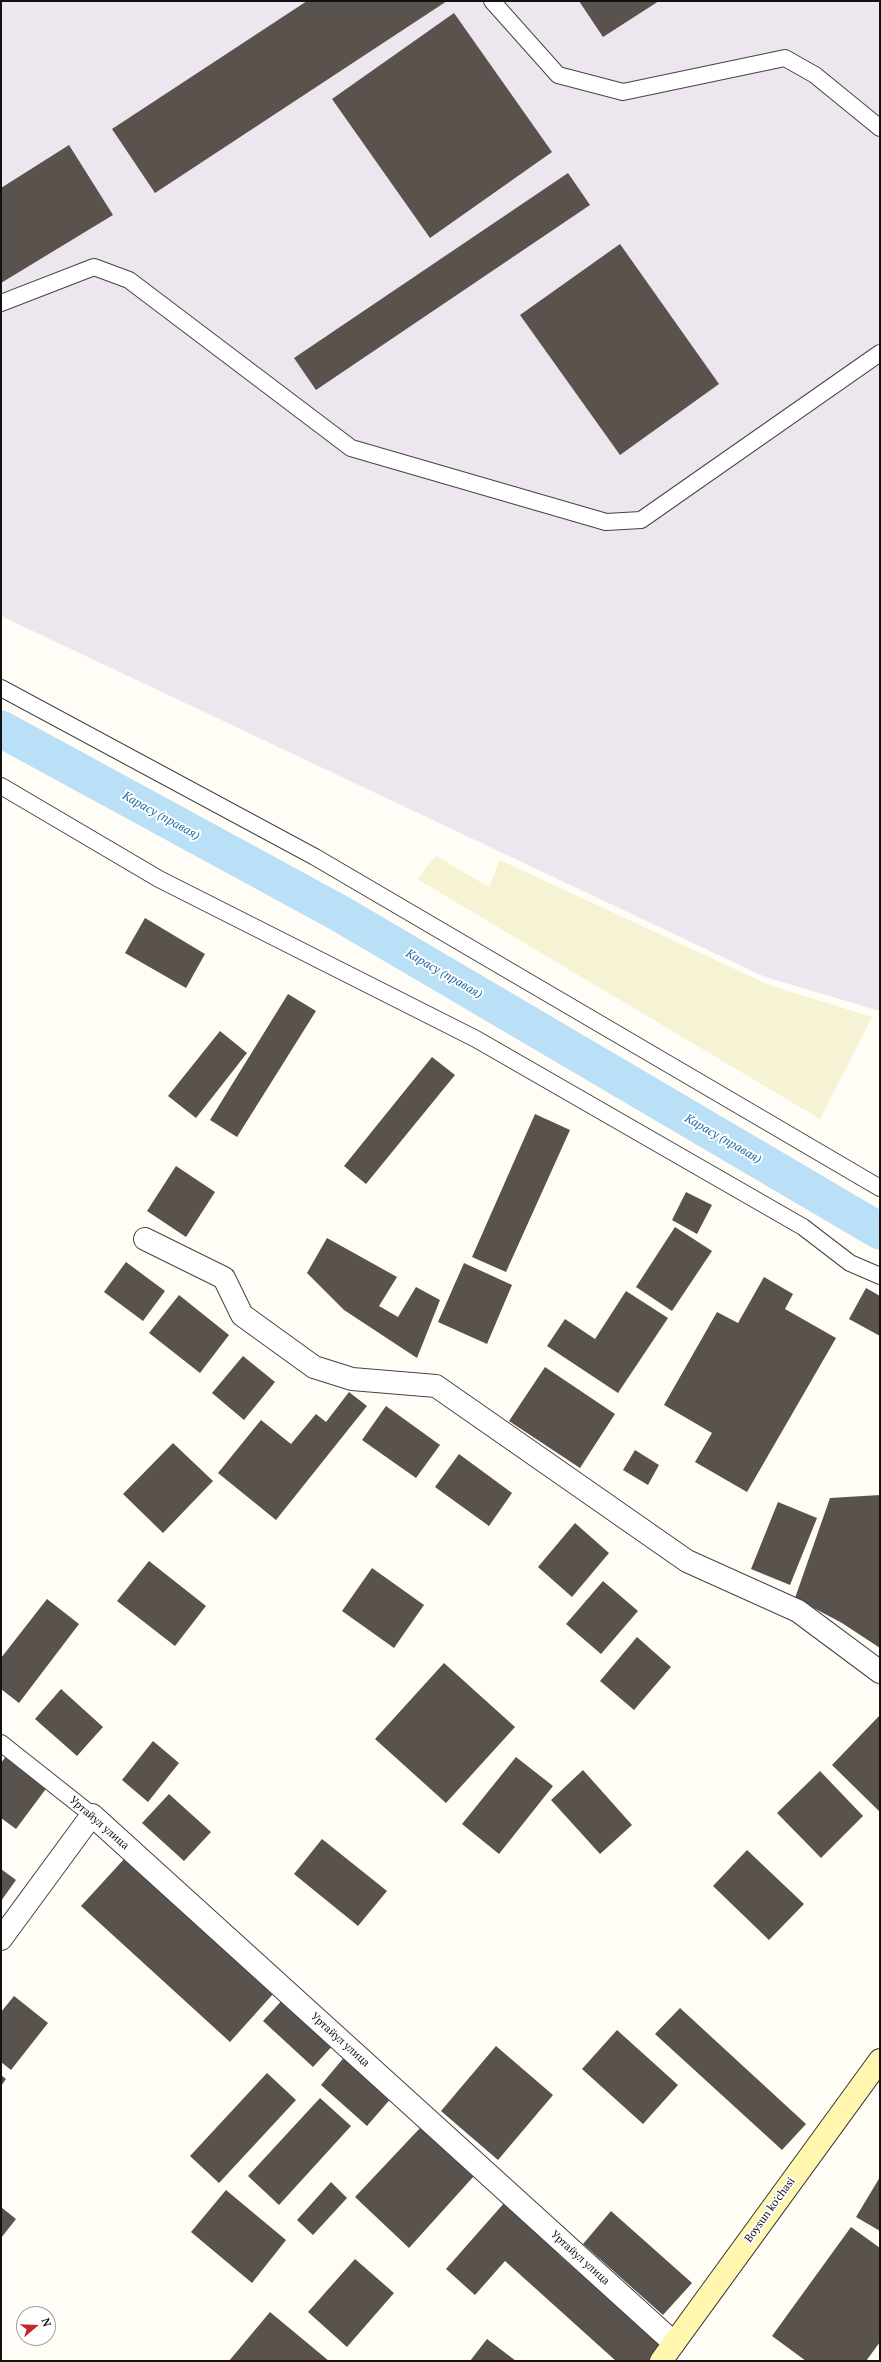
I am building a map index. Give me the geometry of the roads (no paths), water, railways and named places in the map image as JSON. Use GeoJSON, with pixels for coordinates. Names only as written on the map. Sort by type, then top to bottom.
{"type":"FeatureCollection","features":[{"type":"Feature","properties":{"kind":"street"},"geometry":{"type":"LineString","coordinates":[[145,1239],[224,1278],[242,1315],[314,1367],[352,1379],[436,1386],[687,1561],[798,1612],[880,1672]]}},
{"type":"Feature","properties":{"kind":"street"},"geometry":{"type":"LineString","coordinates":[[1,1939],[92,1815]]}},
{"type":"Feature","properties":{"kind":"street","name":"Уртайул улица"},"geometry":{"type":"LineString","coordinates":[[92,1815],[674,2343]]}},
{"type":"Feature","properties":{"kind":"street","name":"Boysun ko'chasi"},"geometry":{"type":"LineString","coordinates":[[661,2361],[880,2060]]}},
{"type":"Feature","properties":{"kind":"lane"},"geometry":{"type":"LineString","coordinates":[[492,1],[558,75],[623,92],[785,58],[815,75],[880,128]]}},
{"type":"Feature","properties":{"kind":"lane"},"geometry":{"type":"LineString","coordinates":[[1,303],[94,267],[129,280],[351,448],[606,522],[641,520],[880,353]]}},
{"type":"Feature","properties":{"kind":"lane"},"geometry":{"type":"LineString","coordinates":[[1,688],[315,857],[880,1188]]}},
{"type":"Feature","properties":{"kind":"lane"},"geometry":{"type":"LineString","coordinates":[[1,786],[159,879],[476,1039],[803,1227],[850,1263],[880,1276]]}},
{"type":"Feature","properties":{"kind":"lane","name":"Уртайул улица"},"geometry":{"type":"LineString","coordinates":[[1,1743],[92,1815]]}},
{"type":"Feature","properties":{"kind":"waterway","name":"Карасу (правая)"},"geometry":{"type":"LineString","coordinates":[[1,729],[339,913],[880,1231]]}}]}
